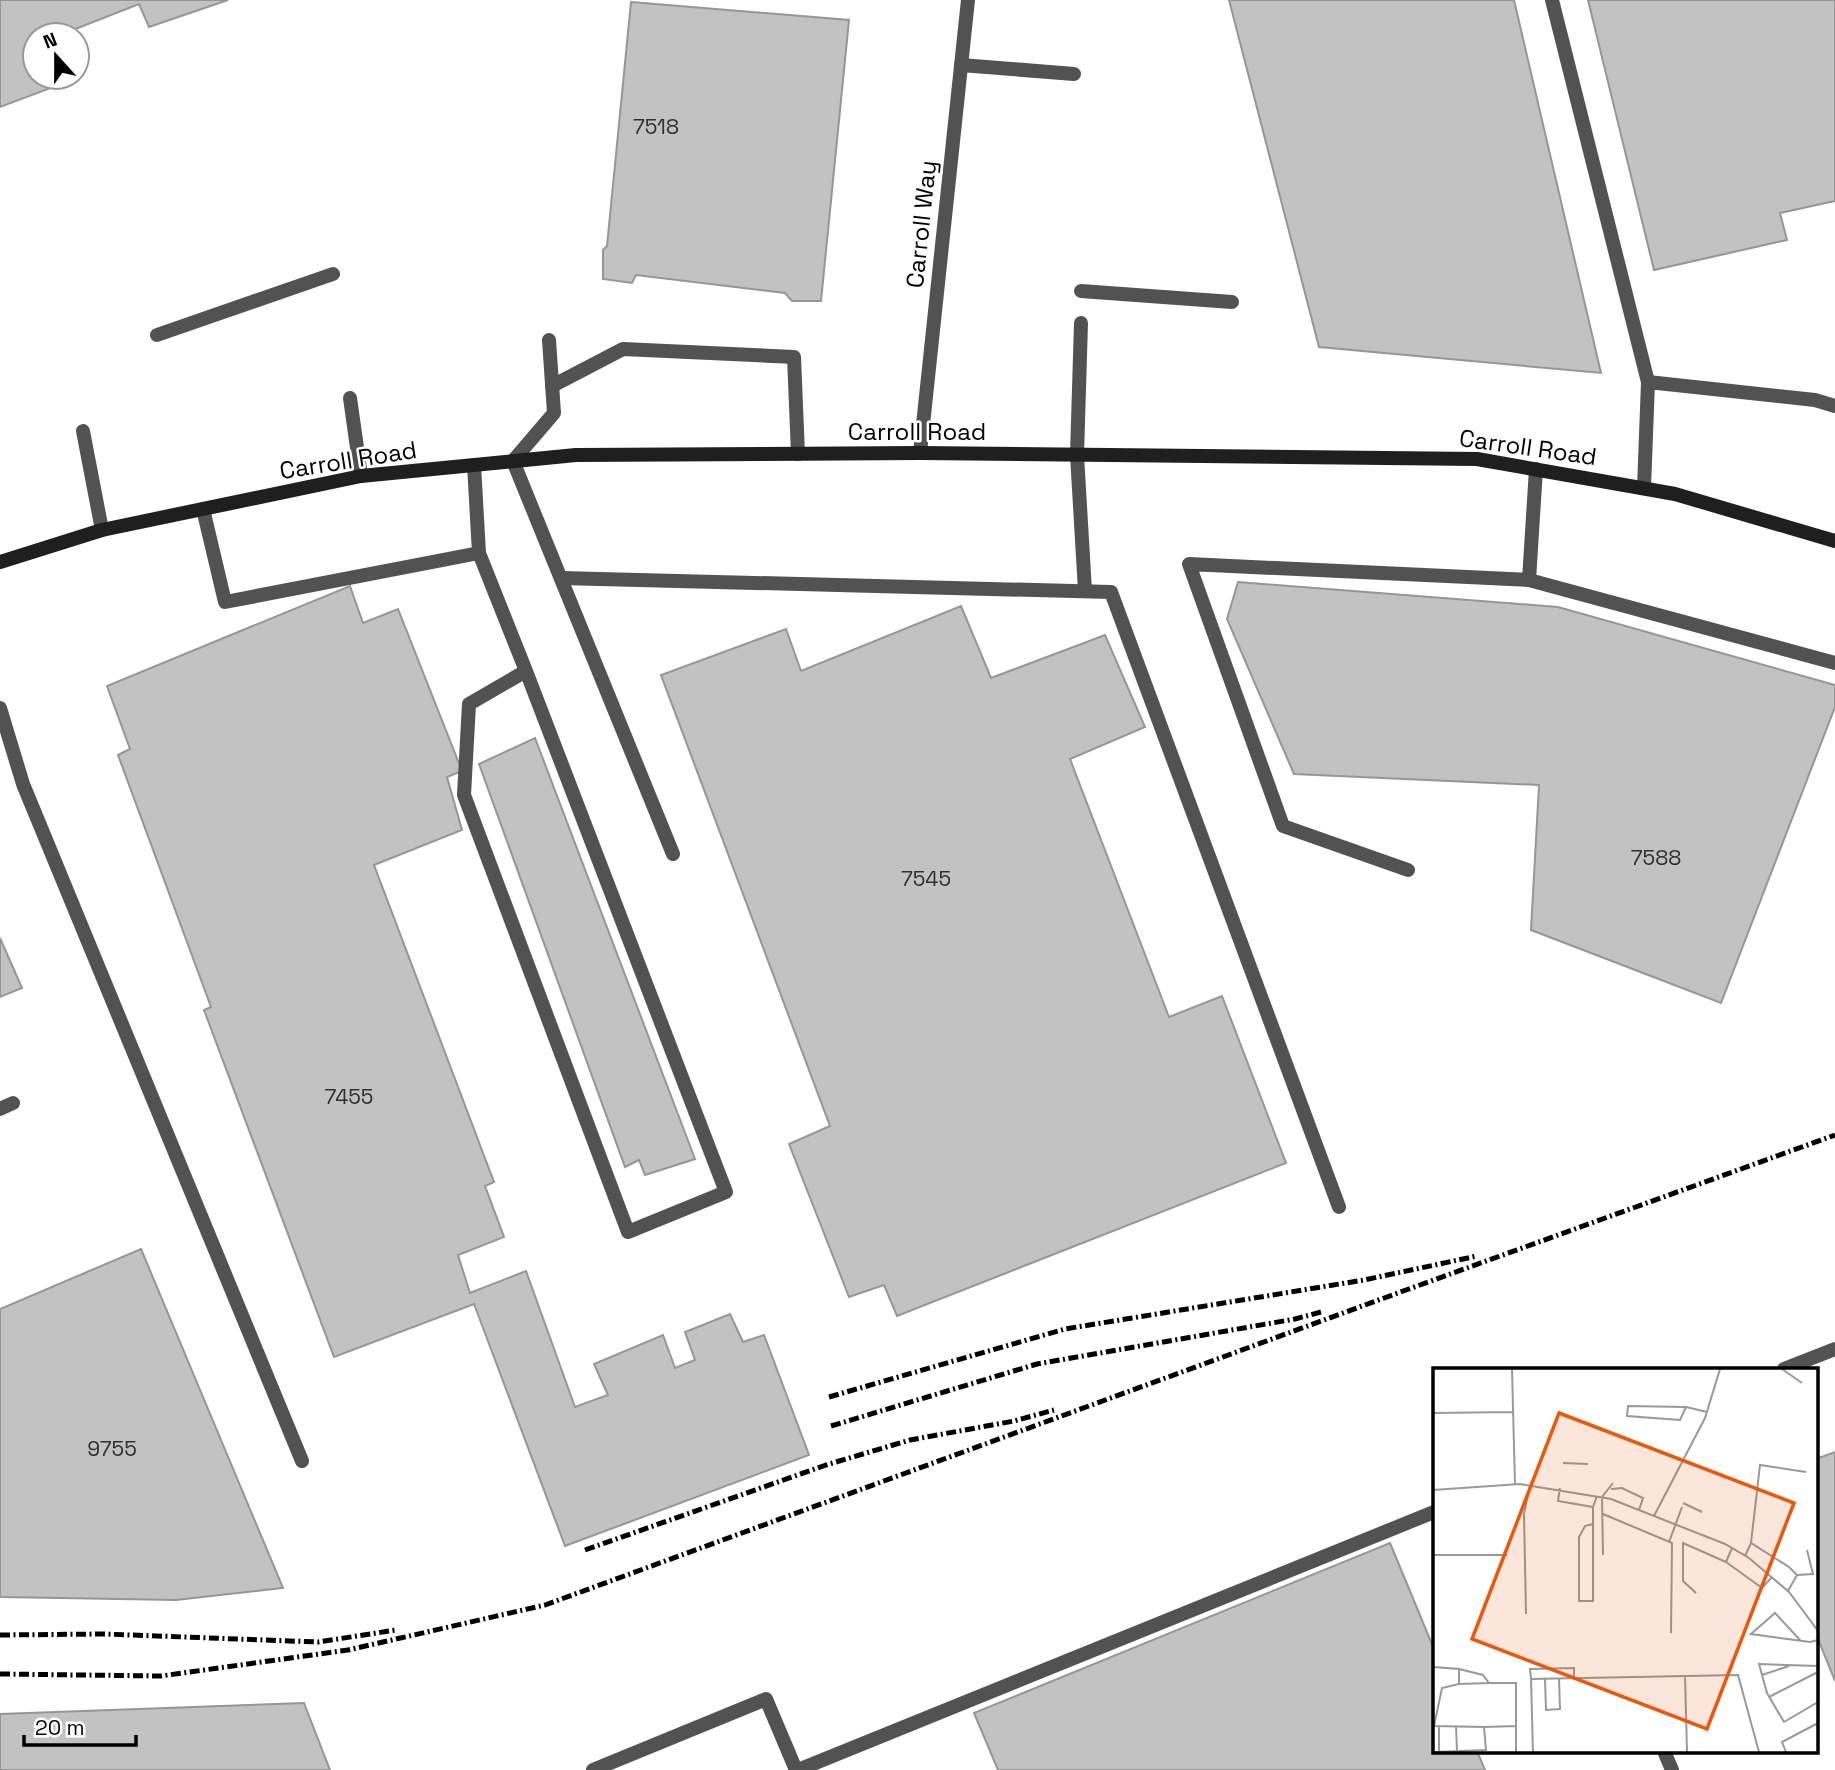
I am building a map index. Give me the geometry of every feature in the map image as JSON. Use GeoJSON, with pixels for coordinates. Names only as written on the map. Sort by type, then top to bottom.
{"type":"FeatureCollection","features":[{"type":"Feature","properties":{"kind":"main road","name":"Carroll Road"},"geometry":{"type":"LineString","coordinates":[[0,562],[102,530],[361,476],[576,455],[919,453],[1477,459],[1675,494],[1835,541]]}},
{"type":"Feature","properties":{"kind":"street","name":"Carroll Way"},"geometry":{"type":"LineString","coordinates":[[919,453],[968,0]]}},
{"type":"Feature","properties":{"kind":"street"},"geometry":{"type":"LineString","coordinates":[[1552,0],[1648,382],[1644,488]]}},
{"type":"Feature","properties":{"kind":"street"},"geometry":{"type":"LineString","coordinates":[[961,65],[1074,74]]}},
{"type":"Feature","properties":{"kind":"street"},"geometry":{"type":"LineString","coordinates":[[157,335],[333,274]]}},
{"type":"Feature","properties":{"kind":"street"},"geometry":{"type":"LineString","coordinates":[[1080,291],[1232,302]]}},
{"type":"Feature","properties":{"kind":"street"},"geometry":{"type":"LineString","coordinates":[[1081,323],[1077,455],[1084,591]]}},
{"type":"Feature","properties":{"kind":"street"},"geometry":{"type":"LineString","coordinates":[[549,340],[554,413],[513,461],[673,854]]}},
{"type":"Feature","properties":{"kind":"street"},"geometry":{"type":"LineString","coordinates":[[552,386],[623,349],[794,357],[799,454]]}},
{"type":"Feature","properties":{"kind":"street"},"geometry":{"type":"LineString","coordinates":[[1648,382],[1815,400],[1835,406]]}},
{"type":"Feature","properties":{"kind":"street"},"geometry":{"type":"LineString","coordinates":[[350,398],[361,476]]}},
{"type":"Feature","properties":{"kind":"street"},"geometry":{"type":"LineString","coordinates":[[83,431],[102,530]]}},
{"type":"Feature","properties":{"kind":"street"},"geometry":{"type":"LineString","coordinates":[[474,465],[479,553],[526,671],[726,1192],[628,1232],[464,795],[469,704],[526,671]]}},
{"type":"Feature","properties":{"kind":"street"},"geometry":{"type":"LineString","coordinates":[[1529,580],[1536,469]]}},
{"type":"Feature","properties":{"kind":"street"},"geometry":{"type":"LineString","coordinates":[[203,509],[225,602],[479,553]]}},
{"type":"Feature","properties":{"kind":"street"},"geometry":{"type":"LineString","coordinates":[[1408,870],[1283,826],[1189,564],[1529,580],[1835,663]]}},
{"type":"Feature","properties":{"kind":"street"},"geometry":{"type":"LineString","coordinates":[[561,578],[1111,592],[1339,1207]]}},
{"type":"Feature","properties":{"kind":"street"},"geometry":{"type":"LineString","coordinates":[[0,708],[23,784],[302,1461]]}},
{"type":"Feature","properties":{"kind":"street"},"geometry":{"type":"LineString","coordinates":[[1787,1368],[1835,1349]]}},
{"type":"Feature","properties":{"kind":"street"},"geometry":{"type":"LineString","coordinates":[[593,1770],[766,1699],[797,1770],[1433,1511]]}},
{"type":"Feature","properties":{"kind":"street"},"geometry":{"type":"LineString","coordinates":[[1664,1752],[1672,1770]]}},
{"type":"Feature","properties":{"kind":"building"},"geometry":{"type":"Polygon","coordinates":[[[0,0],[228,0],[149,27],[139,4],[91,23],[21,21],[21,91],[43,91],[0,107],[0,0]]]}},
{"type":"Feature","properties":{"kind":"building"},"geometry":{"type":"Polygon","coordinates":[[[1229,0],[1514,0],[1601,373],[1319,347],[1229,0]]]}},
{"type":"Feature","properties":{"kind":"building"},"geometry":{"type":"Polygon","coordinates":[[[1588,0],[1835,0],[1835,201],[1780,213],[1787,240],[1654,270],[1588,0]]]}},
{"type":"Feature","properties":{"kind":"building"},"geometry":{"type":"Polygon","coordinates":[[[631,2],[849,20],[821,301],[792,301],[785,293],[636,275],[632,283],[603,279],[603,250],[607,246],[631,2]]]}},
{"type":"Feature","properties":{"kind":"building"},"geometry":{"type":"Polygon","coordinates":[[[1238,582],[1558,607],[1835,685],[1835,707],[1721,1003],[1531,930],[1539,785],[1294,774],[1227,619],[1238,582]]]}},
{"type":"Feature","properties":{"kind":"building"},"geometry":{"type":"Polygon","coordinates":[[[350,586],[363,623],[398,609],[462,771],[447,777],[462,830],[374,865],[494,1182],[485,1186],[504,1237],[458,1255],[470,1293],[526,1271],[575,1407],[608,1395],[594,1364],[663,1335],[675,1368],[695,1360],[685,1332],[730,1314],[743,1342],[764,1335],[809,1455],[565,1546],[474,1304],[334,1357],[204,1010],[211,1007],[118,755],[130,749],[107,686],[350,586]]]}},
{"type":"Feature","properties":{"kind":"building"},"geometry":{"type":"Polygon","coordinates":[[[961,606],[991,678],[1105,635],[1145,727],[1070,759],[1169,1017],[1222,996],[1286,1163],[897,1316],[884,1285],[849,1297],[789,1144],[830,1126],[661,675],[786,629],[801,671],[961,606]]]}},
{"type":"Feature","properties":{"kind":"building"},"geometry":{"type":"Polygon","coordinates":[[[535,738],[695,1159],[645,1175],[639,1160],[625,1167],[479,764],[535,738]]]}},
{"type":"Feature","properties":{"kind":"building"},"geometry":{"type":"Polygon","coordinates":[[[0,938],[22,988],[0,997],[0,938]]]}},
{"type":"Feature","properties":{"kind":"building"},"geometry":{"type":"Polygon","coordinates":[[[141,1249],[283,1588],[176,1600],[0,1597],[0,1309],[141,1249]]]}},
{"type":"Feature","properties":{"kind":"building"},"geometry":{"type":"Polygon","coordinates":[[[1835,1452],[1835,1681],[1818,1639],[1818,1458],[1835,1452]]]}},
{"type":"Feature","properties":{"kind":"building"},"geometry":{"type":"Polygon","coordinates":[[[1390,1543],[1433,1647],[1433,1752],[1477,1752],[1485,1770],[998,1770],[974,1713],[1390,1543]]]}},
{"type":"Feature","properties":{"kind":"building"},"geometry":{"type":"Polygon","coordinates":[[[304,1703],[330,1770],[0,1770],[0,1714],[304,1703]]]}},
{"type":"Feature","properties":{"kind":"railway"},"geometry":{"type":"LineString","coordinates":[[0,1674],[161,1676],[348,1650],[545,1605],[1835,1135]]}},
{"type":"Feature","properties":{"kind":"railway"},"geometry":{"type":"LineString","coordinates":[[829,1397],[1065,1329],[1364,1280],[1477,1256]]}},
{"type":"Feature","properties":{"kind":"railway"},"geometry":{"type":"LineString","coordinates":[[831,1426],[1037,1364],[1295,1319],[1321,1312]]}},
{"type":"Feature","properties":{"kind":"railway"},"geometry":{"type":"LineString","coordinates":[[585,1550],[826,1465],[910,1440],[1014,1421],[1054,1410]]}},
{"type":"Feature","properties":{"kind":"railway"},"geometry":{"type":"LineString","coordinates":[[0,1635],[104,1634],[318,1642],[396,1630]]}}]}
